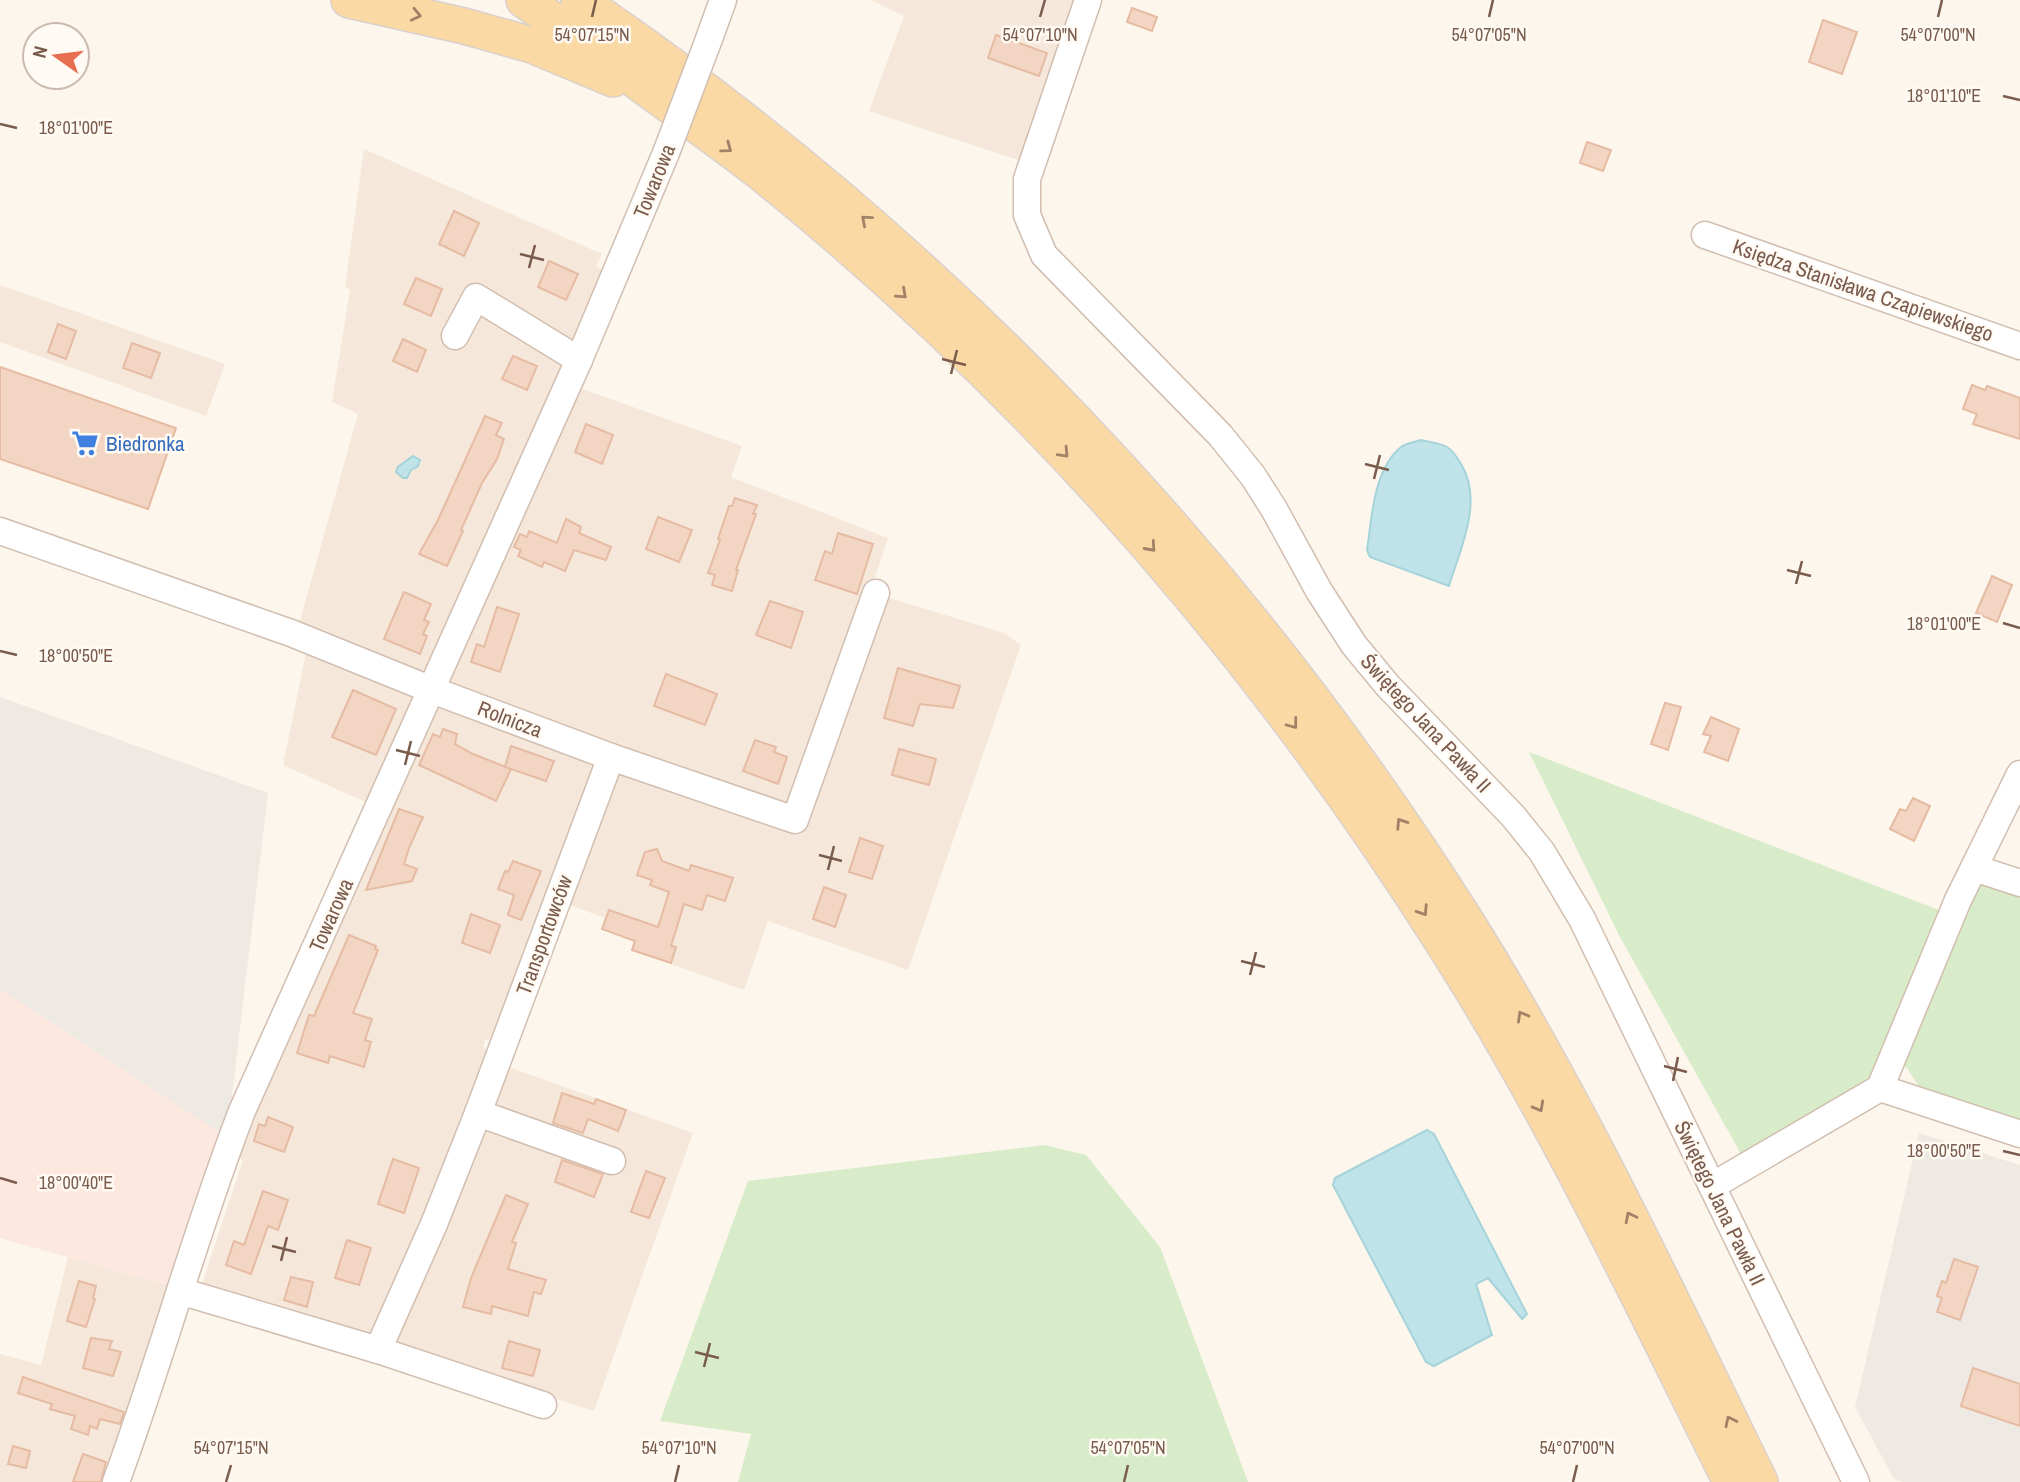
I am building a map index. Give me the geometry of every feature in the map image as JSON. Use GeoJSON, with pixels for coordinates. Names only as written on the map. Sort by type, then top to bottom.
{"type":"FeatureCollection","features":[{"type":"Feature","properties":{"kind":"main road"},"geometry":{"type":"LineString","coordinates":[[349,0],[464,26],[532,45],[611,80],[633,78]]}},
{"type":"Feature","properties":{"kind":"main road"},"geometry":{"type":"LineString","coordinates":[[523,0],[585,41],[756,169],[827,228],[932,321],[1032,418],[1166,564],[1296,727],[1369,829],[1445,945],[1559,1143],[1731,1482]]}},
{"type":"Feature","properties":{"kind":"main road"},"geometry":{"type":"LineString","coordinates":[[579,0],[727,105],[848,204],[953,298],[1127,476],[1187,542],[1255,625],[1394,812],[1470,928],[1586,1130],[1760,1482]]}},
{"type":"Feature","properties":{"kind":"street","name":"Towarowa"},"geometry":{"type":"LineString","coordinates":[[116,1482],[146,1399],[210,1194],[242,1111],[579,360],[666,153],[723,0]]}},
{"type":"Feature","properties":{"kind":"street","name":"Świętego Jana Pawła II"},"geometry":{"type":"LineString","coordinates":[[1088,0],[1027,179],[1027,215],[1044,255],[1220,435],[1253,476],[1319,591],[1354,645],[1388,686],[1513,816],[1542,852],[1582,919],[1856,1482]]}},
{"type":"Feature","properties":{"kind":"street","name":"Księdza Stanisława Czapiewskiego"},"geometry":{"type":"LineString","coordinates":[[1705,235],[2020,346]]}},
{"type":"Feature","properties":{"kind":"street"},"geometry":{"type":"LineString","coordinates":[[455,336],[476,297],[579,360]]}},
{"type":"Feature","properties":{"kind":"street","name":"Rolnicza"},"geometry":{"type":"LineString","coordinates":[[0,531],[291,633],[432,690],[611,757],[795,820],[876,593]]}},
{"type":"Feature","properties":{"kind":"street","name":"Transportowców"},"geometry":{"type":"LineString","coordinates":[[379,1350],[434,1224],[478,1113],[611,757]]}},
{"type":"Feature","properties":{"kind":"street"},"geometry":{"type":"LineString","coordinates":[[1712,1186],[1880,1088],[1958,900],[2020,774]]}},
{"type":"Feature","properties":{"kind":"street"},"geometry":{"type":"LineString","coordinates":[[1974,868],[2020,883]]}},
{"type":"Feature","properties":{"kind":"street"},"geometry":{"type":"LineString","coordinates":[[1880,1088],[2020,1134]]}},
{"type":"Feature","properties":{"kind":"street"},"geometry":{"type":"LineString","coordinates":[[478,1113],[612,1161]]}},
{"type":"Feature","properties":{"kind":"street"},"geometry":{"type":"LineString","coordinates":[[180,1291],[379,1350],[542,1405]]}},
{"type":"Feature","properties":{"kind":"shaded area"},"geometry":{"type":"Polygon","coordinates":[[[871,0],[1080,0],[1024,162],[869,111],[904,16],[871,0]]]}},
{"type":"Feature","properties":{"kind":"shaded area"},"geometry":{"type":"Polygon","coordinates":[[[364,149],[602,254],[596,266],[603,270],[562,362],[567,366],[370,804],[283,765],[311,629],[299,624],[358,414],[332,402],[350,290],[345,287],[364,149]]]}},
{"type":"Feature","properties":{"kind":"shaded area"},"geometry":{"type":"Polygon","coordinates":[[[0,285],[225,364],[206,416],[0,342],[0,285]]]}},
{"type":"Feature","properties":{"kind":"shaded area"},"geometry":{"type":"Polygon","coordinates":[[[577,387],[742,446],[731,477],[888,538],[870,592],[1004,633],[1021,645],[908,970],[768,921],[744,990],[631,950],[634,942],[602,929],[605,918],[567,904],[495,1041],[486,1039],[483,1046],[491,1056],[489,1060],[693,1133],[594,1411],[200,1290],[243,1160],[234,1155],[577,387]]]}},
{"type":"Feature","properties":{"kind":"shaded area"},"geometry":{"type":"Polygon","coordinates":[[[0,697],[268,793],[231,1104],[222,1134],[0,989],[0,697]]]}},
{"type":"Feature","properties":{"kind":"shaded area"},"geometry":{"type":"Polygon","coordinates":[[[0,989],[222,1134],[170,1286],[0,1238],[0,989]]]}},
{"type":"Feature","properties":{"kind":"shaded area"},"geometry":{"type":"Polygon","coordinates":[[[1919,1133],[2020,1165],[2020,1482],[1904,1482],[1894,1479],[1855,1407],[1919,1133]]]}},
{"type":"Feature","properties":{"kind":"shaded area"},"geometry":{"type":"Polygon","coordinates":[[[68,1257],[170,1286],[136,1393],[103,1482],[0,1482],[0,1354],[41,1365],[68,1257]]]}},
{"type":"Feature","properties":{"kind":"green space"},"geometry":{"type":"Polygon","coordinates":[[[1529,752],[1962,919],[1982,877],[2020,889],[2020,1120],[1919,1087],[1907,1068],[1882,1059],[1872,1079],[1741,1154],[1620,937],[1529,752]]]}},
{"type":"Feature","properties":{"kind":"green space"},"geometry":{"type":"Polygon","coordinates":[[[1044,1145],[1086,1155],[1160,1247],[1248,1482],[738,1482],[751,1434],[660,1421],[748,1181],[1044,1145]]]}},
{"type":"Feature","properties":{"kind":"water"},"geometry":{"type":"Polygon","coordinates":[[[1421,440],[1441,444],[1449,449],[1468,478],[1468,525],[1449,586],[1370,557],[1367,550],[1375,495],[1385,468],[1401,447],[1421,440]]]}},
{"type":"Feature","properties":{"kind":"water"},"geometry":{"type":"Polygon","coordinates":[[[413,456],[420,460],[418,466],[411,470],[407,478],[403,478],[396,472],[398,467],[413,456]]]}},
{"type":"Feature","properties":{"kind":"water"},"geometry":{"type":"Polygon","coordinates":[[[1427,1130],[1434,1134],[1527,1314],[1522,1319],[1488,1278],[1476,1284],[1492,1335],[1434,1366],[1426,1362],[1333,1185],[1335,1178],[1427,1130]]]}},
{"type":"Feature","properties":{"kind":"building"},"geometry":{"type":"Polygon","coordinates":[[[1132,8],[1157,17],[1152,31],[1127,22],[1132,8]]]}},
{"type":"Feature","properties":{"kind":"building"},"geometry":{"type":"Polygon","coordinates":[[[1823,20],[1857,32],[1842,74],[1809,62],[1823,20]]]}},
{"type":"Feature","properties":{"kind":"building"},"geometry":{"type":"Polygon","coordinates":[[[996,35],[1047,53],[1039,76],[988,58],[996,35]]]}},
{"type":"Feature","properties":{"kind":"building"},"geometry":{"type":"Polygon","coordinates":[[[1587,142],[1611,150],[1603,171],[1580,163],[1587,142]]]}},
{"type":"Feature","properties":{"kind":"building"},"geometry":{"type":"Polygon","coordinates":[[[454,211],[479,223],[464,256],[439,244],[454,211]]]}},
{"type":"Feature","properties":{"kind":"building"},"geometry":{"type":"Polygon","coordinates":[[[549,261],[578,274],[566,300],[538,287],[549,261]]]}},
{"type":"Feature","properties":{"kind":"building"},"geometry":{"type":"Polygon","coordinates":[[[416,278],[442,289],[431,316],[404,304],[416,278]]]}},
{"type":"Feature","properties":{"kind":"building"},"geometry":{"type":"Polygon","coordinates":[[[58,324],[76,331],[66,359],[48,352],[58,324]]]}},
{"type":"Feature","properties":{"kind":"building"},"geometry":{"type":"Polygon","coordinates":[[[403,339],[426,350],[417,372],[393,361],[403,339]]]}},
{"type":"Feature","properties":{"kind":"building"},"geometry":{"type":"Polygon","coordinates":[[[132,343],[160,353],[151,378],[123,368],[132,343]]]}},
{"type":"Feature","properties":{"kind":"building"},"geometry":{"type":"Polygon","coordinates":[[[513,356],[537,366],[527,390],[502,379],[513,356]]]}},
{"type":"Feature","properties":{"kind":"building","name":"Biedronka"},"geometry":{"type":"Polygon","coordinates":[[[0,367],[176,428],[148,509],[0,459],[0,367]]]}},
{"type":"Feature","properties":{"kind":"building"},"geometry":{"type":"Polygon","coordinates":[[[1972,385],[1985,390],[1987,386],[2020,398],[2020,439],[1973,424],[1977,414],[1963,409],[1972,385]]]}},
{"type":"Feature","properties":{"kind":"building"},"geometry":{"type":"Polygon","coordinates":[[[485,416],[502,423],[496,435],[504,439],[447,566],[419,554],[438,520],[485,416]]]}},
{"type":"Feature","properties":{"kind":"building"},"geometry":{"type":"Polygon","coordinates":[[[586,424],[613,435],[602,464],[575,452],[586,424]]]}},
{"type":"Feature","properties":{"kind":"building"},"geometry":{"type":"Polygon","coordinates":[[[735,498],[757,505],[732,591],[712,585],[715,575],[708,573],[729,506],[732,506],[735,498]]]}},
{"type":"Feature","properties":{"kind":"building"},"geometry":{"type":"Polygon","coordinates":[[[658,517],[692,530],[679,562],[646,549],[658,517]]]}},
{"type":"Feature","properties":{"kind":"building"},"geometry":{"type":"Polygon","coordinates":[[[566,519],[581,527],[579,533],[611,547],[606,560],[574,550],[565,571],[544,562],[542,567],[518,556],[521,550],[514,547],[520,534],[527,537],[529,531],[557,543],[566,519]]]}},
{"type":"Feature","properties":{"kind":"building"},"geometry":{"type":"Polygon","coordinates":[[[838,533],[873,544],[857,594],[815,580],[825,551],[832,554],[838,533]]]}},
{"type":"Feature","properties":{"kind":"building"},"geometry":{"type":"Polygon","coordinates":[[[1992,576],[2012,585],[1997,622],[1976,613],[1992,576]]]}},
{"type":"Feature","properties":{"kind":"building"},"geometry":{"type":"Polygon","coordinates":[[[404,592],[431,604],[424,620],[429,622],[423,634],[427,636],[420,654],[384,639],[404,592]]]}},
{"type":"Feature","properties":{"kind":"building"},"geometry":{"type":"Polygon","coordinates":[[[770,601],[803,612],[791,648],[756,635],[770,601]]]}},
{"type":"Feature","properties":{"kind":"building"},"geometry":{"type":"Polygon","coordinates":[[[497,607],[519,614],[500,672],[471,662],[477,644],[484,647],[497,607]]]}},
{"type":"Feature","properties":{"kind":"building"},"geometry":{"type":"Polygon","coordinates":[[[898,668],[960,686],[953,708],[920,704],[913,726],[884,718],[898,668]]]}},
{"type":"Feature","properties":{"kind":"building"},"geometry":{"type":"Polygon","coordinates":[[[666,674],[717,694],[705,725],[654,706],[666,674]]]}},
{"type":"Feature","properties":{"kind":"building"},"geometry":{"type":"Polygon","coordinates":[[[353,690],[396,709],[376,755],[332,737],[353,690]]]}},
{"type":"Feature","properties":{"kind":"building"},"geometry":{"type":"Polygon","coordinates":[[[1665,703],[1681,707],[1668,750],[1651,744],[1665,703]]]}},
{"type":"Feature","properties":{"kind":"building"},"geometry":{"type":"Polygon","coordinates":[[[1711,717],[1739,729],[1728,761],[1704,752],[1711,736],[1703,734],[1711,717]]]}},
{"type":"Feature","properties":{"kind":"building"},"geometry":{"type":"Polygon","coordinates":[[[443,729],[457,734],[455,744],[511,769],[496,801],[419,765],[433,734],[440,737],[443,729]]]}},
{"type":"Feature","properties":{"kind":"building"},"geometry":{"type":"Polygon","coordinates":[[[755,740],[776,747],[774,752],[787,757],[778,784],[743,771],[755,740]]]}},
{"type":"Feature","properties":{"kind":"building"},"geometry":{"type":"Polygon","coordinates":[[[511,746],[554,761],[546,781],[505,767],[511,746]]]}},
{"type":"Feature","properties":{"kind":"building"},"geometry":{"type":"Polygon","coordinates":[[[899,749],[936,759],[929,785],[892,775],[899,749]]]}},
{"type":"Feature","properties":{"kind":"building"},"geometry":{"type":"Polygon","coordinates":[[[1913,798],[1930,806],[1914,841],[1890,829],[1900,809],[1906,811],[1913,798]]]}},
{"type":"Feature","properties":{"kind":"building"},"geometry":{"type":"Polygon","coordinates":[[[399,809],[423,817],[404,864],[417,869],[412,881],[366,890],[399,809]]]}},
{"type":"Feature","properties":{"kind":"building"},"geometry":{"type":"Polygon","coordinates":[[[860,838],[883,846],[872,879],[849,872],[860,838]]]}},
{"type":"Feature","properties":{"kind":"building"},"geometry":{"type":"Polygon","coordinates":[[[657,849],[662,861],[689,871],[691,865],[733,878],[725,901],[707,895],[702,910],[684,904],[671,946],[676,947],[671,963],[632,950],[635,941],[602,929],[609,910],[658,927],[669,892],[650,885],[652,880],[637,875],[645,852],[657,849]]]}},
{"type":"Feature","properties":{"kind":"building"},"geometry":{"type":"Polygon","coordinates":[[[513,861],[541,871],[521,920],[508,915],[514,895],[498,889],[505,871],[508,872],[513,861]]]}},
{"type":"Feature","properties":{"kind":"building"},"geometry":{"type":"Polygon","coordinates":[[[824,887],[846,895],[835,927],[813,919],[824,887]]]}},
{"type":"Feature","properties":{"kind":"building"},"geometry":{"type":"Polygon","coordinates":[[[471,914],[500,925],[490,953],[462,943],[471,914]]]}},
{"type":"Feature","properties":{"kind":"building"},"geometry":{"type":"Polygon","coordinates":[[[349,935],[376,946],[375,949],[378,950],[353,1013],[372,1019],[365,1040],[371,1042],[364,1067],[330,1056],[328,1063],[297,1053],[309,1015],[314,1016],[349,935]]]}},
{"type":"Feature","properties":{"kind":"building"},"geometry":{"type":"Polygon","coordinates":[[[562,1093],[594,1104],[596,1099],[626,1110],[618,1131],[588,1119],[583,1133],[553,1123],[562,1093]]]}},
{"type":"Feature","properties":{"kind":"building"},"geometry":{"type":"Polygon","coordinates":[[[268,1117],[293,1127],[284,1152],[254,1141],[259,1124],[265,1126],[268,1117]]]}},
{"type":"Feature","properties":{"kind":"building"},"geometry":{"type":"Polygon","coordinates":[[[393,1159],[419,1168],[404,1213],[378,1204],[393,1159]]]}},
{"type":"Feature","properties":{"kind":"building"},"geometry":{"type":"Polygon","coordinates":[[[562,1160],[603,1174],[594,1197],[555,1182],[562,1160]]]}},
{"type":"Feature","properties":{"kind":"building"},"geometry":{"type":"Polygon","coordinates":[[[646,1171],[665,1178],[649,1218],[631,1212],[646,1171]]]}},
{"type":"Feature","properties":{"kind":"building"},"geometry":{"type":"Polygon","coordinates":[[[263,1191],[288,1200],[278,1230],[268,1226],[251,1274],[226,1265],[234,1241],[244,1245],[263,1191]]]}},
{"type":"Feature","properties":{"kind":"building"},"geometry":{"type":"Polygon","coordinates":[[[506,1195],[528,1204],[512,1242],[516,1243],[508,1269],[546,1280],[541,1294],[534,1292],[528,1316],[492,1306],[491,1314],[463,1307],[471,1278],[506,1195]]]}},
{"type":"Feature","properties":{"kind":"building"},"geometry":{"type":"Polygon","coordinates":[[[347,1240],[371,1248],[359,1285],[335,1278],[347,1240]]]}},
{"type":"Feature","properties":{"kind":"building"},"geometry":{"type":"Polygon","coordinates":[[[1954,1259],[1978,1267],[1960,1320],[1937,1312],[1942,1298],[1937,1296],[1942,1281],[1946,1283],[1954,1259]]]}},
{"type":"Feature","properties":{"kind":"building"},"geometry":{"type":"Polygon","coordinates":[[[291,1277],[313,1282],[307,1307],[284,1300],[291,1277]]]}},
{"type":"Feature","properties":{"kind":"building"},"geometry":{"type":"Polygon","coordinates":[[[79,1281],[96,1286],[95,1299],[86,1327],[67,1321],[79,1281]]]}},
{"type":"Feature","properties":{"kind":"building"},"geometry":{"type":"Polygon","coordinates":[[[91,1338],[112,1341],[109,1349],[121,1352],[113,1376],[83,1368],[91,1338]]]}},
{"type":"Feature","properties":{"kind":"building"},"geometry":{"type":"Polygon","coordinates":[[[509,1341],[540,1350],[533,1376],[502,1368],[509,1341]]]}},
{"type":"Feature","properties":{"kind":"building"},"geometry":{"type":"Polygon","coordinates":[[[1973,1368],[2020,1384],[2020,1426],[1961,1406],[1973,1368]]]}},
{"type":"Feature","properties":{"kind":"building"},"geometry":{"type":"Polygon","coordinates":[[[23,1377],[124,1412],[120,1424],[100,1419],[97,1429],[90,1426],[88,1435],[71,1429],[75,1416],[50,1409],[52,1404],[18,1393],[23,1377]]]}},
{"type":"Feature","properties":{"kind":"building"},"geometry":{"type":"Polygon","coordinates":[[[13,1446],[30,1451],[26,1468],[8,1464],[13,1446]]]}},
{"type":"Feature","properties":{"kind":"building"},"geometry":{"type":"Polygon","coordinates":[[[83,1454],[106,1462],[101,1482],[73,1482],[83,1454]]]}},
{"type":"Feature","properties":{"kind":"place","name":"Biedronka"},"geometry":{"type":"Point","coordinates":[85,443]}}]}
